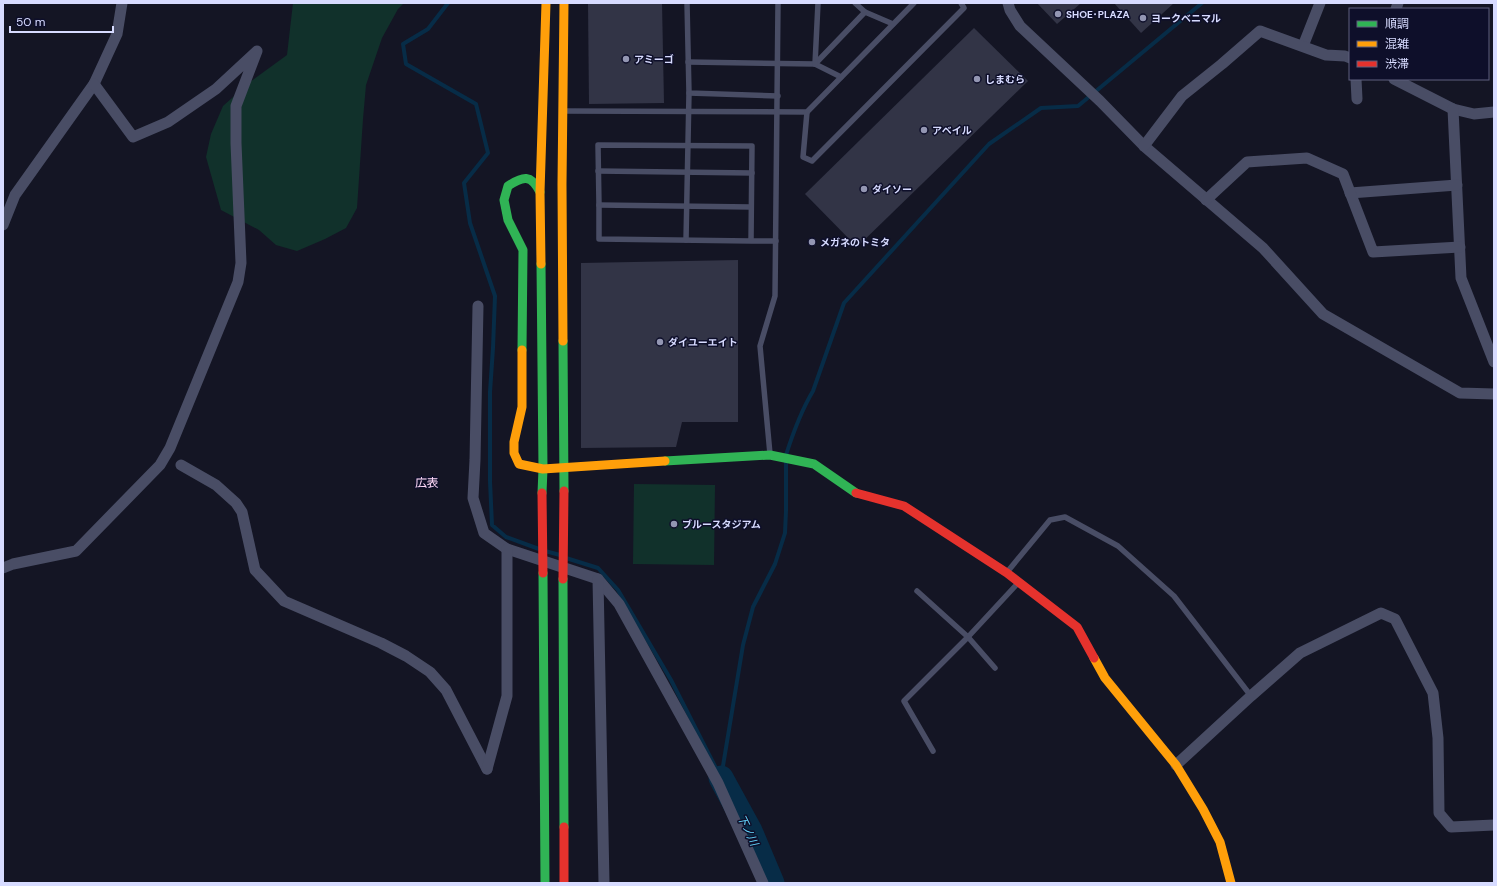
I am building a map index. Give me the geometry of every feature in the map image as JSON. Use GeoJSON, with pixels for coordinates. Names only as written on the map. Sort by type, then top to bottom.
{"type":"FeatureCollection","features":[{"type":"Feature","properties":{"kind":"street"},"geometry":{"type":"LineString","coordinates":[[3,225],[15,195],[94,84],[117,34],[122,3]]}},
{"type":"Feature","properties":{"kind":"street"},"geometry":{"type":"LineString","coordinates":[[545,883],[540,192],[546,3]]}},
{"type":"Feature","properties":{"kind":"street"},"geometry":{"type":"LineString","coordinates":[[564,3],[562,184],[565,468],[563,579],[564,883]]}},
{"type":"Feature","properties":{"kind":"street"},"geometry":{"type":"LineString","coordinates":[[1008,3],[1010,10],[1020,26],[1100,101],[1144,146],[1263,248],[1323,314],[1460,393],[1494,394]]}},
{"type":"Feature","properties":{"kind":"street"},"geometry":{"type":"LineString","coordinates":[[1303,46],[1320,3]]}},
{"type":"Feature","properties":{"kind":"street"},"geometry":{"type":"LineString","coordinates":[[1144,146],[1182,96],[1260,31],[1326,55],[1349,58]]}},
{"type":"Feature","properties":{"kind":"street"},"geometry":{"type":"LineString","coordinates":[[3,568],[13,564],[76,551],[160,465],[170,448],[235,289],[239,275],[241,263],[236,106],[257,51],[216,89],[168,122],[133,137],[94,84]]}},
{"type":"Feature","properties":{"kind":"street"},"geometry":{"type":"LineString","coordinates":[[1356,80],[1358,99]]}},
{"type":"Feature","properties":{"kind":"street"},"geometry":{"type":"LineString","coordinates":[[1396,80],[1453,109],[1474,114],[1494,112]]}},
{"type":"Feature","properties":{"kind":"street"},"geometry":{"type":"LineString","coordinates":[[1453,109],[1461,278],[1494,362]]}},
{"type":"Feature","properties":{"kind":"street"},"geometry":{"type":"LineString","coordinates":[[1206,200],[1247,162],[1307,158],[1343,174],[1373,252],[1460,247]]}},
{"type":"Feature","properties":{"kind":"street"},"geometry":{"type":"LineString","coordinates":[[540,192],[535,182],[529,179],[519,179],[508,186],[504,200],[508,220],[523,250],[522,407],[514,442],[514,453],[519,464],[543,469],[770,455],[814,464],[858,494],[904,506],[1007,573],[1077,627],[1105,678],[1176,765],[1203,809],[1220,842],[1231,883]]}},
{"type":"Feature","properties":{"kind":"street"},"geometry":{"type":"LineString","coordinates":[[1350,193],[1456,185]]}},
{"type":"Feature","properties":{"kind":"street"},"geometry":{"type":"LineString","coordinates":[[478,306],[473,498],[484,533],[507,549],[598,579],[620,604],[718,783],[763,883]]}},
{"type":"Feature","properties":{"kind":"street"},"geometry":{"type":"LineString","coordinates":[[181,465],[216,485],[236,502],[242,512],[255,570],[284,602],[382,643],[406,656],[430,672],[446,690],[487,769],[507,696],[507,549]]}},
{"type":"Feature","properties":{"kind":"street"},"geometry":{"type":"LineString","coordinates":[[598,579],[604,883]]}},
{"type":"Feature","properties":{"kind":"street"},"geometry":{"type":"LineString","coordinates":[[1176,765],[1300,653],[1380,613],[1395,619],[1433,693],[1438,738],[1440,813],[1451,827],[1494,825]]}},
{"type":"Feature","properties":{"kind":"lane"},"geometry":{"type":"LineString","coordinates":[[686,240],[689,112],[687,3]]}},
{"type":"Feature","properties":{"kind":"lane"},"geometry":{"type":"LineString","coordinates":[[770,455],[760,346],[775,296],[778,3]]}},
{"type":"Feature","properties":{"kind":"lane"},"geometry":{"type":"LineString","coordinates":[[815,64],[818,3]]}},
{"type":"Feature","properties":{"kind":"lane"},"geometry":{"type":"LineString","coordinates":[[855,3],[865,12],[893,24]]}},
{"type":"Feature","properties":{"kind":"lane"},"geometry":{"type":"LineString","coordinates":[[914,3],[807,112],[803,158],[812,161],[964,8],[961,3]]}},
{"type":"Feature","properties":{"kind":"lane"},"geometry":{"type":"LineString","coordinates":[[815,64],[865,12]]}},
{"type":"Feature","properties":{"kind":"lane"},"geometry":{"type":"LineString","coordinates":[[688,62],[815,64],[842,77]]}},
{"type":"Feature","properties":{"kind":"lane"},"geometry":{"type":"LineString","coordinates":[[689,94],[778,96]]}},
{"type":"Feature","properties":{"kind":"lane"},"geometry":{"type":"LineString","coordinates":[[563,111],[807,112]]}},
{"type":"Feature","properties":{"kind":"lane"},"geometry":{"type":"LineString","coordinates":[[751,242],[752,146],[598,145],[600,205],[599,239],[686,240],[751,242],[776,242]]}},
{"type":"Feature","properties":{"kind":"lane"},"geometry":{"type":"LineString","coordinates":[[598,170],[752,173]]}},
{"type":"Feature","properties":{"kind":"lane"},"geometry":{"type":"LineString","coordinates":[[600,205],[751,207]]}},
{"type":"Feature","properties":{"kind":"lane"},"geometry":{"type":"LineString","coordinates":[[1007,573],[1050,520],[1066,517],[1118,546],[1174,596],[1251,696]]}},
{"type":"Feature","properties":{"kind":"lane"},"geometry":{"type":"LineString","coordinates":[[933,751],[904,701],[968,637],[1018,583]]}},
{"type":"Feature","properties":{"kind":"lane"},"geometry":{"type":"LineString","coordinates":[[917,591],[968,637],[995,668]]}},
{"type":"Feature","properties":{"kind":"green space"},"geometry":{"type":"Polygon","coordinates":[[[293,3],[404,3],[398,9],[382,38],[366,85],[357,208],[346,228],[297,251],[276,245],[259,230],[221,210],[206,157],[211,134],[223,106],[250,82],[287,55],[293,3]]]}},
{"type":"Feature","properties":{"kind":"green space","name":"ブルースタジアム"},"geometry":{"type":"Polygon","coordinates":[[[634,484],[715,485],[714,565],[633,564],[634,484]]]}},
{"type":"Feature","properties":{"kind":"building","name":"アミーゴ"},"geometry":{"type":"Polygon","coordinates":[[[588,3],[662,3],[664,103],[589,104],[588,3]]]}},
{"type":"Feature","properties":{"kind":"building","name":"SHOE･PLAZA"},"geometry":{"type":"Polygon","coordinates":[[[1037,3],[1081,3],[1057,24],[1037,3]]]}},
{"type":"Feature","properties":{"kind":"building","name":"ヨークベニマル"},"geometry":{"type":"Polygon","coordinates":[[[1114,3],[1174,3],[1141,33],[1114,3]]]}},
{"type":"Feature","properties":{"kind":"building"},"geometry":{"type":"Polygon","coordinates":[[[974,28],[1028,81],[857,247],[805,194],[974,28]]]}},
{"type":"Feature","properties":{"kind":"building","name":"ダイユーエイト"},"geometry":{"type":"Polygon","coordinates":[[[738,260],[738,422],[682,422],[676,447],[581,448],[581,263],[738,260]]]}},
{"type":"Feature","properties":{"kind":"waterway"},"geometry":{"type":"LineString","coordinates":[[448,3],[428,29],[403,44],[406,64],[476,104],[488,153],[464,183],[470,223],[495,296],[490,392],[490,481],[492,525],[506,537],[539,549]]}},
{"type":"Feature","properties":{"kind":"waterway"},"geometry":{"type":"LineString","coordinates":[[786,455],[798,422],[813,391],[844,303],[989,144],[1041,108],[1078,106],[1202,3]]}},
{"type":"Feature","properties":{"kind":"waterway"},"geometry":{"type":"LineString","coordinates":[[721,778],[743,645],[753,607],[775,564],[785,533],[786,462]]}},
{"type":"Feature","properties":{"kind":"waterway"},"geometry":{"type":"LineString","coordinates":[[545,551],[560,555]]}},
{"type":"Feature","properties":{"kind":"waterway"},"geometry":{"type":"LineString","coordinates":[[566,558],[598,568],[618,590],[671,680],[721,778]]}},
{"type":"Feature","properties":{"kind":"waterway","name":"下ノ川"},"geometry":{"type":"LineString","coordinates":[[721,778],[750,831],[772,883]]}},
{"type":"Feature","properties":{"kind":"traffic: fast"},"geometry":{"type":"LineString","coordinates":[[522,350],[523,250],[508,220],[504,200],[508,186],[518,180],[526,178],[533,182],[540,192]]}},
{"type":"Feature","properties":{"kind":"traffic: fast"},"geometry":{"type":"LineString","coordinates":[[541,264],[542,493]]}},
{"type":"Feature","properties":{"kind":"traffic: fast"},"geometry":{"type":"LineString","coordinates":[[563,341],[564,491]]}},
{"type":"Feature","properties":{"kind":"traffic: fast"},"geometry":{"type":"LineString","coordinates":[[665,461],[770,455],[814,464],[856,493]]}},
{"type":"Feature","properties":{"kind":"traffic: fast"},"geometry":{"type":"LineString","coordinates":[[543,573],[545,883]]}},
{"type":"Feature","properties":{"kind":"traffic: fast"},"geometry":{"type":"LineString","coordinates":[[563,579],[564,827]]}},
{"type":"Feature","properties":{"kind":"traffic: slow"},"geometry":{"type":"LineString","coordinates":[[541,264],[540,192],[546,3]]}},
{"type":"Feature","properties":{"kind":"traffic: slow"},"geometry":{"type":"LineString","coordinates":[[563,341],[562,184],[564,3]]}},
{"type":"Feature","properties":{"kind":"traffic: slow"},"geometry":{"type":"LineString","coordinates":[[522,350],[522,407],[514,442],[514,453],[519,464],[543,469],[665,461]]}},
{"type":"Feature","properties":{"kind":"traffic: slow"},"geometry":{"type":"LineString","coordinates":[[1094,658],[1105,678],[1176,765],[1203,809],[1220,842],[1231,883]]}},
{"type":"Feature","properties":{"kind":"traffic: jam"},"geometry":{"type":"LineString","coordinates":[[563,579],[564,491]]}},
{"type":"Feature","properties":{"kind":"traffic: jam"},"geometry":{"type":"LineString","coordinates":[[542,493],[543,573]]}},
{"type":"Feature","properties":{"kind":"traffic: jam"},"geometry":{"type":"LineString","coordinates":[[856,493],[904,506],[1007,573],[1077,627],[1094,658]]}},
{"type":"Feature","properties":{"kind":"traffic: jam"},"geometry":{"type":"LineString","coordinates":[[564,827],[564,883]]}},
{"type":"Feature","properties":{"kind":"place","name":"SHOE･PLAZA"},"geometry":{"type":"Point","coordinates":[1058,14]}},
{"type":"Feature","properties":{"kind":"place","name":"ヨークベニマル"},"geometry":{"type":"Point","coordinates":[1143,18]}},
{"type":"Feature","properties":{"kind":"place","name":"アミーゴ"},"geometry":{"type":"Point","coordinates":[626,59]}},
{"type":"Feature","properties":{"kind":"place","name":"しまむら"},"geometry":{"type":"Point","coordinates":[977,79]}},
{"type":"Feature","properties":{"kind":"place","name":"アベイル"},"geometry":{"type":"Point","coordinates":[924,130]}},
{"type":"Feature","properties":{"kind":"place","name":"ダイソー"},"geometry":{"type":"Point","coordinates":[864,189]}},
{"type":"Feature","properties":{"kind":"place","name":"メガネのトミタ"},"geometry":{"type":"Point","coordinates":[812,242]}},
{"type":"Feature","properties":{"kind":"place","name":"ダイユーエイト"},"geometry":{"type":"Point","coordinates":[660,342]}},
{"type":"Feature","properties":{"kind":"place","name":"ブルースタジアム"},"geometry":{"type":"Point","coordinates":[674,524]}},
{"type":"Feature","properties":{"kind":"district","name":"広表"},"geometry":{"type":"Point","coordinates":[427,483]}}]}
